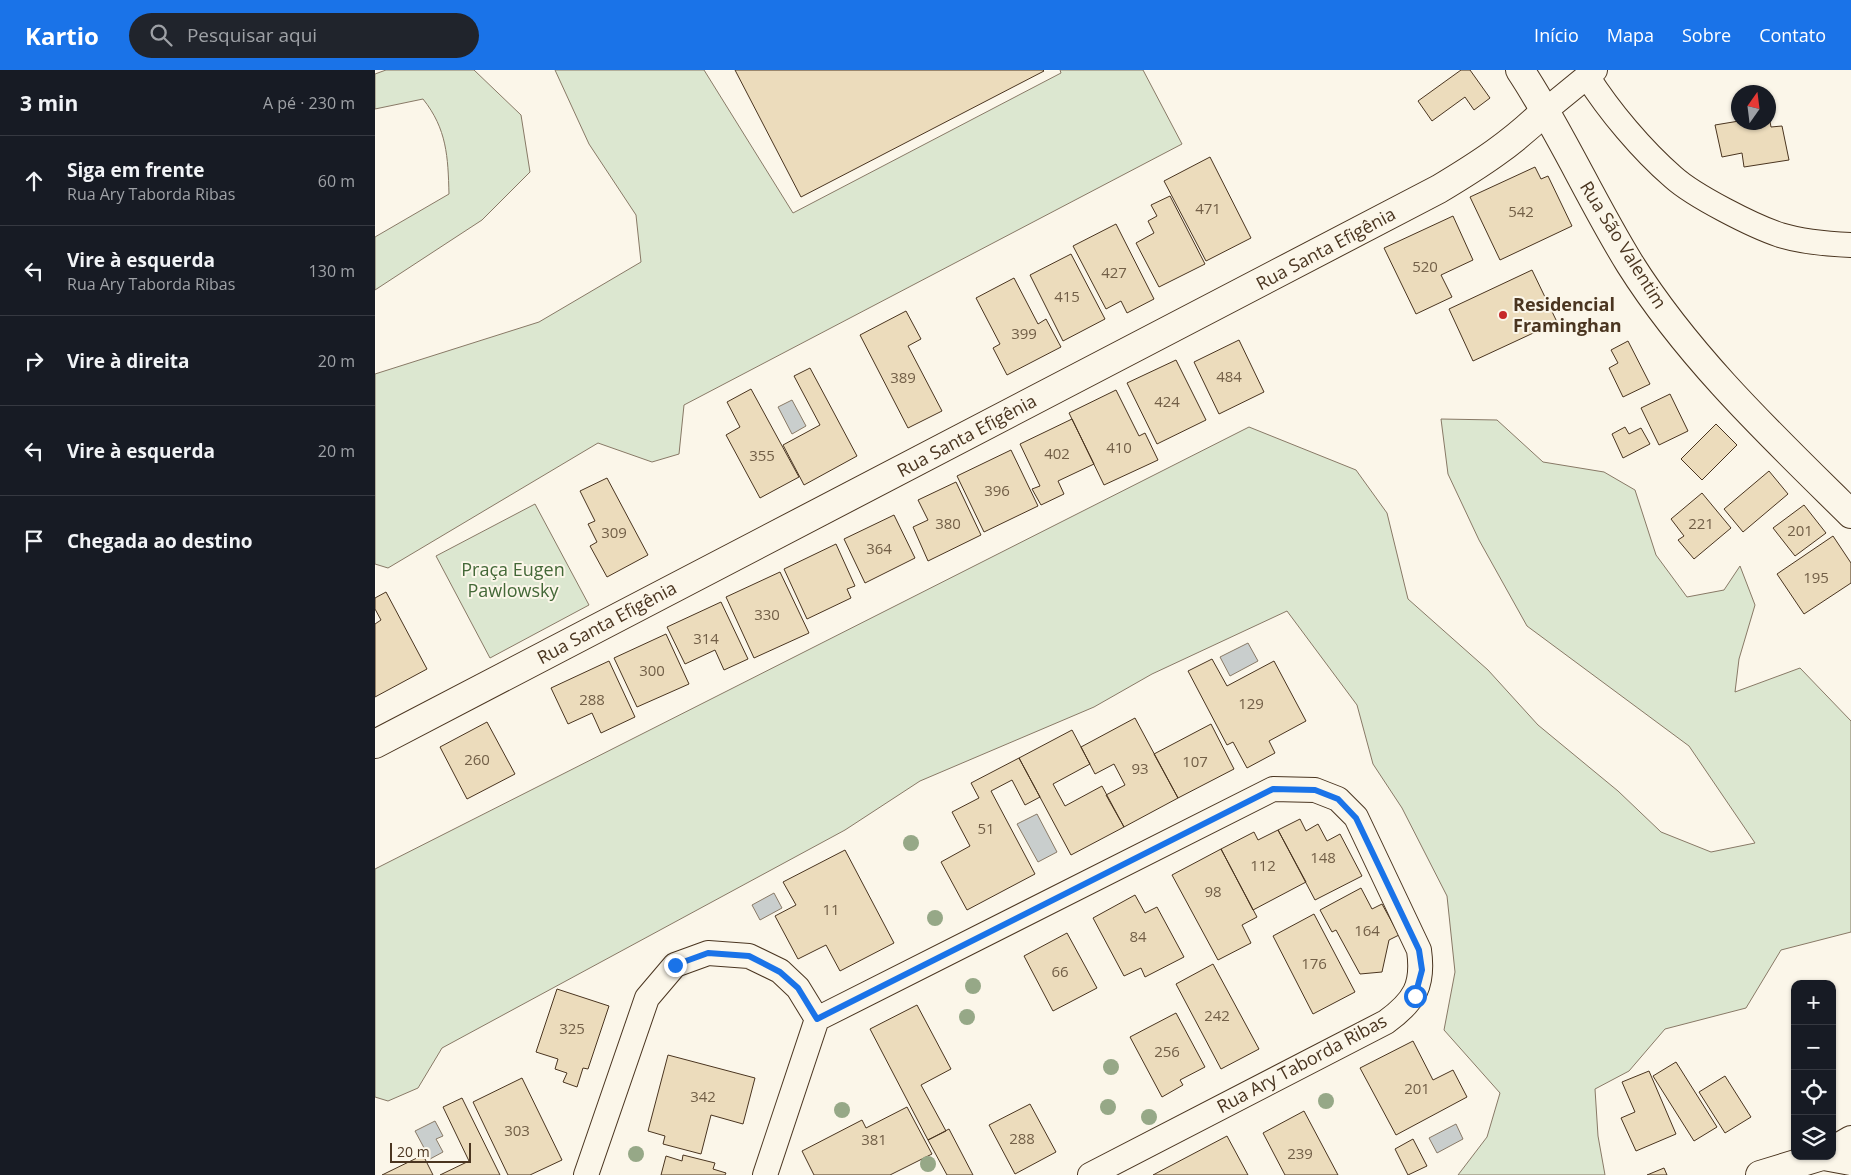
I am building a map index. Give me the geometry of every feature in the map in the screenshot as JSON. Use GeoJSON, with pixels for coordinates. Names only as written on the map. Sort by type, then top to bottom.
{"type":"FeatureCollection","features":[{"type":"Feature","properties":{"kind":"street","name":"Rua São Valentim"},"geometry":{"type":"LineString","coordinates":[[1520,70],[1546,110],[1579,174],[1631,264],[1681,336],[1762,426],[1851,514]]}},
{"type":"Feature","properties":{"kind":"street"},"geometry":{"type":"LineString","coordinates":[[1546,110],[1591,73],[1606,106],[1674,178],[1728,212],[1779,235],[1820,244],[1851,245]]}},
{"type":"Feature","properties":{"kind":"street","name":"Rua Santa Efigênia"},"geometry":{"type":"LineString","coordinates":[[375,744],[1439,190],[1485,162],[1521,135],[1546,110]]}},
{"type":"Feature","properties":{"kind":"street","name":"Rua Ary Taborda Ribas"},"geometry":{"type":"LineString","coordinates":[[817,1019],[1273,789],[1315,790],[1338,799],[1356,818],[1419,950],[1422,970],[1415,996],[1401,1011],[1386,1022],[1090,1175]]}},
{"type":"Feature","properties":{"kind":"street"},"geometry":{"type":"LineString","coordinates":[[586,1175],[647,998],[675,965],[708,953],[749,956],[780,972],[798,988],[817,1019],[765,1175]]}},
{"type":"Feature","properties":{"kind":"street"},"geometry":{"type":"LineString","coordinates":[[1836,1148],[1851,1140]]}},
{"type":"Feature","properties":{"kind":"street"},"geometry":{"type":"LineString","coordinates":[[1836,1158],[1851,1161]]}},
{"type":"Feature","properties":{"kind":"street"},"geometry":{"type":"LineString","coordinates":[[1760,1175],[1810,1160]]}},
{"type":"Feature","properties":{"kind":"green space"},"geometry":{"type":"Polygon","coordinates":[[[386,70],[474,70],[521,115],[530,172],[482,220],[375,290],[375,237],[449,194],[447,156],[442,132],[423,99],[375,109],[375,74],[386,70]]]}},
{"type":"Feature","properties":{"kind":"green space"},"geometry":{"type":"Polygon","coordinates":[[[555,70],[704,70],[793,213],[1061,73],[1060,70],[1143,70],[1182,144],[684,405],[679,454],[652,462],[598,443],[388,568],[375,564],[375,374],[539,322],[641,262],[636,215],[589,144],[555,70]]]}},
{"type":"Feature","properties":{"kind":"green space"},"geometry":{"type":"Polygon","coordinates":[[[1441,419],[1497,420],[1543,462],[1604,472],[1635,490],[1656,555],[1687,597],[1724,590],[1740,566],[1755,605],[1739,659],[1735,692],[1800,668],[1851,721],[1851,932],[1781,950],[1746,1008],[1665,1029],[1629,1071],[1595,1089],[1598,1136],[1605,1175],[1458,1175],[1487,1137],[1500,1093],[1444,1030],[1455,972],[1447,896],[1402,808],[1373,764],[1357,705],[1287,611],[1152,674],[1094,707],[920,781],[845,830],[442,1048],[418,1088],[388,1101],[375,1097],[375,869],[1249,427],[1356,470],[1387,513],[1408,599],[1488,670],[1538,725],[1618,791],[1661,832],[1711,852],[1755,843],[1689,746],[1527,626],[1479,540],[1448,474],[1441,419]]]}},
{"type":"Feature","properties":{"kind":"green space","name":"Praça Eugen Pawlowsky"},"geometry":{"type":"Polygon","coordinates":[[[535,504],[589,605],[490,658],[436,556],[535,504]]]}},
{"type":"Feature","properties":{"kind":"shaded area"},"geometry":{"type":"Polygon","coordinates":[[[792,400],[806,426],[792,434],[778,407],[792,400]]]}},
{"type":"Feature","properties":{"kind":"shaded area"},"geometry":{"type":"Polygon","coordinates":[[[1248,643],[1258,661],[1230,676],[1220,657],[1248,643]]]}},
{"type":"Feature","properties":{"kind":"shaded area"},"geometry":{"type":"Polygon","coordinates":[[[1037,814],[1057,852],[1038,862],[1017,824],[1037,814]]]}},
{"type":"Feature","properties":{"kind":"shaded area"},"geometry":{"type":"Polygon","coordinates":[[[774,893],[782,908],[760,920],[752,905],[774,893]]]}},
{"type":"Feature","properties":{"kind":"shaded area"},"geometry":{"type":"Polygon","coordinates":[[[435,1121],[443,1136],[436,1139],[443,1152],[430,1159],[415,1131],[435,1121]]]}},
{"type":"Feature","properties":{"kind":"shaded area"},"geometry":{"type":"Polygon","coordinates":[[[1456,1124],[1463,1139],[1437,1153],[1429,1138],[1456,1124]]]}},
{"type":"Feature","properties":{"kind":"building"},"geometry":{"type":"Polygon","coordinates":[[[735,70],[1043,70],[1044,71],[801,197],[735,70]]]}},
{"type":"Feature","properties":{"kind":"building"},"geometry":{"type":"Polygon","coordinates":[[[1461,70],[1470,70],[1490,98],[1474,110],[1465,97],[1432,121],[1418,101],[1461,70]]]}},
{"type":"Feature","properties":{"kind":"building"},"geometry":{"type":"Polygon","coordinates":[[[1731,122],[1731,130],[1776,130],[1776,127],[1782,126],[1789,160],[1744,167],[1742,153],[1722,157],[1715,125],[1731,122]]]}},
{"type":"Feature","properties":{"kind":"building"},"geometry":{"type":"Polygon","coordinates":[[[1210,157],[1251,238],[1206,261],[1164,181],[1210,157]]]}},
{"type":"Feature","properties":{"kind":"building"},"geometry":{"type":"Polygon","coordinates":[[[1535,167],[1541,179],[1548,176],[1572,226],[1500,260],[1470,197],[1535,167]]]}},
{"type":"Feature","properties":{"kind":"building"},"geometry":{"type":"Polygon","coordinates":[[[1170,196],[1205,264],[1159,287],[1136,243],[1154,233],[1148,221],[1157,216],[1151,205],[1170,196]]]}},
{"type":"Feature","properties":{"kind":"building"},"geometry":{"type":"Polygon","coordinates":[[[1453,216],[1473,260],[1441,275],[1452,297],[1416,314],[1384,248],[1453,216]]]}},
{"type":"Feature","properties":{"kind":"building"},"geometry":{"type":"Polygon","coordinates":[[[1116,224],[1154,299],[1127,313],[1121,301],[1106,309],[1073,246],[1116,224]]]}},
{"type":"Feature","properties":{"kind":"building"},"geometry":{"type":"Polygon","coordinates":[[[1071,254],[1105,319],[1063,341],[1030,275],[1071,254]]]}},
{"type":"Feature","properties":{"kind":"building","name":"Residencial Framinghan"},"geometry":{"type":"Polygon","coordinates":[[[1532,270],[1557,322],[1473,361],[1449,309],[1532,270]]]}},
{"type":"Feature","properties":{"kind":"building"},"geometry":{"type":"Polygon","coordinates":[[[1014,278],[1038,324],[1046,319],[1061,347],[1007,375],[993,348],[1000,344],[976,298],[1014,278]]]}},
{"type":"Feature","properties":{"kind":"building"},"geometry":{"type":"Polygon","coordinates":[[[906,311],[921,339],[908,346],[942,411],[908,428],[860,335],[906,311]]]}},
{"type":"Feature","properties":{"kind":"building"},"geometry":{"type":"Polygon","coordinates":[[[1239,340],[1264,392],[1219,414],[1194,362],[1239,340]]]}},
{"type":"Feature","properties":{"kind":"building"},"geometry":{"type":"Polygon","coordinates":[[[1628,341],[1650,384],[1623,397],[1609,368],[1618,363],[1611,350],[1628,341]]]}},
{"type":"Feature","properties":{"kind":"building"},"geometry":{"type":"Polygon","coordinates":[[[1176,360],[1206,420],[1157,444],[1127,383],[1176,360]]]}},
{"type":"Feature","properties":{"kind":"building"},"geometry":{"type":"Polygon","coordinates":[[[810,368],[857,456],[804,485],[783,445],[820,425],[794,376],[810,368]]]}},
{"type":"Feature","properties":{"kind":"building"},"geometry":{"type":"Polygon","coordinates":[[[751,389],[799,477],[760,498],[726,435],[740,427],[727,402],[751,389]]]}},
{"type":"Feature","properties":{"kind":"building"},"geometry":{"type":"Polygon","coordinates":[[[1116,390],[1139,436],[1145,433],[1158,460],[1104,485],[1069,413],[1116,390]]]}},
{"type":"Feature","properties":{"kind":"building"},"geometry":{"type":"Polygon","coordinates":[[[1670,394],[1688,431],[1659,445],[1641,408],[1670,394]]]}},
{"type":"Feature","properties":{"kind":"building"},"geometry":{"type":"Polygon","coordinates":[[[1072,419],[1094,464],[1058,481],[1064,494],[1041,505],[1032,489],[1040,486],[1020,444],[1072,419]]]}},
{"type":"Feature","properties":{"kind":"building"},"geometry":{"type":"Polygon","coordinates":[[[1716,424],[1737,445],[1702,480],[1681,459],[1716,424]]]}},
{"type":"Feature","properties":{"kind":"building"},"geometry":{"type":"Polygon","coordinates":[[[1625,427],[1629,434],[1641,428],[1650,444],[1623,458],[1612,434],[1625,427]]]}},
{"type":"Feature","properties":{"kind":"building"},"geometry":{"type":"Polygon","coordinates":[[[1011,450],[1038,506],[984,532],[957,476],[1011,450]]]}},
{"type":"Feature","properties":{"kind":"building"},"geometry":{"type":"Polygon","coordinates":[[[1769,471],[1788,494],[1743,532],[1724,509],[1769,471]]]}},
{"type":"Feature","properties":{"kind":"building"},"geometry":{"type":"Polygon","coordinates":[[[607,478],[648,555],[607,577],[590,546],[597,542],[588,524],[595,521],[580,491],[607,478]]]}},
{"type":"Feature","properties":{"kind":"building"},"geometry":{"type":"Polygon","coordinates":[[[956,482],[981,535],[928,561],[913,527],[928,520],[918,500],[956,482]]]}},
{"type":"Feature","properties":{"kind":"building"},"geometry":{"type":"Polygon","coordinates":[[[1702,493],[1731,528],[1694,559],[1678,540],[1684,536],[1671,519],[1702,493]]]}},
{"type":"Feature","properties":{"kind":"building"},"geometry":{"type":"Polygon","coordinates":[[[1804,505],[1826,533],[1795,556],[1773,528],[1804,505]]]}},
{"type":"Feature","properties":{"kind":"building"},"geometry":{"type":"Polygon","coordinates":[[[894,515],[915,558],[865,583],[844,539],[894,515]]]}},
{"type":"Feature","properties":{"kind":"building"},"geometry":{"type":"Polygon","coordinates":[[[1833,536],[1851,563],[1851,583],[1804,614],[1777,574],[1833,536]]]}},
{"type":"Feature","properties":{"kind":"building"},"geometry":{"type":"Polygon","coordinates":[[[836,544],[855,586],[847,589],[851,598],[807,619],[784,569],[836,544]]]}},
{"type":"Feature","properties":{"kind":"building"},"geometry":{"type":"Polygon","coordinates":[[[780,572],[809,633],[754,658],[726,597],[780,572]]]}},
{"type":"Feature","properties":{"kind":"building"},"geometry":{"type":"Polygon","coordinates":[[[386,592],[427,669],[375,697],[375,624],[381,620],[375,609],[375,598],[386,592]]]}},
{"type":"Feature","properties":{"kind":"building"},"geometry":{"type":"Polygon","coordinates":[[[721,602],[748,659],[724,670],[715,650],[685,664],[667,627],[721,602]]]}},
{"type":"Feature","properties":{"kind":"building"},"geometry":{"type":"Polygon","coordinates":[[[666,634],[689,684],[637,707],[614,658],[666,634]]]}},
{"type":"Feature","properties":{"kind":"building"},"geometry":{"type":"Polygon","coordinates":[[[1212,659],[1227,686],[1274,661],[1306,721],[1269,741],[1275,753],[1247,768],[1233,742],[1227,745],[1188,671],[1212,659]]]}},
{"type":"Feature","properties":{"kind":"building"},"geometry":{"type":"Polygon","coordinates":[[[609,661],[635,717],[601,733],[592,713],[568,724],[551,688],[609,661]]]}},
{"type":"Feature","properties":{"kind":"building"},"geometry":{"type":"Polygon","coordinates":[[[1135,718],[1178,798],[1124,827],[1106,795],[1125,785],[1114,764],[1095,774],[1081,747],[1135,718]]]}},
{"type":"Feature","properties":{"kind":"building"},"geometry":{"type":"Polygon","coordinates":[[[487,722],[515,774],[467,799],[440,747],[487,722]]]}},
{"type":"Feature","properties":{"kind":"building"},"geometry":{"type":"Polygon","coordinates":[[[1211,724],[1234,769],[1178,798],[1154,754],[1211,724]]]}},
{"type":"Feature","properties":{"kind":"building"},"geometry":{"type":"Polygon","coordinates":[[[1072,730],[1090,764],[1053,784],[1065,806],[1102,786],[1124,827],[1071,855],[1019,758],[1072,730]]]}},
{"type":"Feature","properties":{"kind":"building"},"geometry":{"type":"Polygon","coordinates":[[[1019,758],[1040,797],[1025,805],[1012,780],[991,791],[1035,874],[967,910],[941,862],[970,846],[952,812],[979,798],[971,783],[1019,758]]]}},
{"type":"Feature","properties":{"kind":"building"},"geometry":{"type":"Polygon","coordinates":[[[1300,819],[1306,831],[1318,824],[1327,841],[1340,834],[1362,876],[1315,900],[1278,830],[1300,819]]]}},
{"type":"Feature","properties":{"kind":"building"},"geometry":{"type":"Polygon","coordinates":[[[1278,830],[1306,882],[1253,910],[1221,849],[1254,832],[1258,840],[1278,830]]]}},
{"type":"Feature","properties":{"kind":"building"},"geometry":{"type":"Polygon","coordinates":[[[1221,849],[1257,917],[1242,925],[1251,943],[1218,960],[1172,875],[1221,849]]]}},
{"type":"Feature","properties":{"kind":"building"},"geometry":{"type":"Polygon","coordinates":[[[845,850],[894,943],[840,971],[826,945],[798,959],[775,916],[796,905],[783,882],[845,850]]]}},
{"type":"Feature","properties":{"kind":"building"},"geometry":{"type":"Polygon","coordinates":[[[1361,888],[1372,909],[1382,904],[1399,935],[1389,940],[1382,972],[1360,974],[1336,930],[1332,932],[1320,910],[1361,888]]]}},
{"type":"Feature","properties":{"kind":"building"},"geometry":{"type":"Polygon","coordinates":[[[1135,895],[1145,913],[1157,907],[1184,957],[1145,977],[1141,968],[1124,976],[1093,918],[1135,895]]]}},
{"type":"Feature","properties":{"kind":"building"},"geometry":{"type":"Polygon","coordinates":[[[1314,914],[1355,992],[1313,1014],[1273,936],[1314,914]]]}},
{"type":"Feature","properties":{"kind":"building"},"geometry":{"type":"Polygon","coordinates":[[[1067,933],[1097,988],[1053,1011],[1024,956],[1067,933]]]}},
{"type":"Feature","properties":{"kind":"building"},"geometry":{"type":"Polygon","coordinates":[[[1213,964],[1259,1049],[1221,1069],[1176,984],[1213,964]]]}},
{"type":"Feature","properties":{"kind":"building"},"geometry":{"type":"Polygon","coordinates":[[[557,989],[609,1006],[588,1069],[583,1068],[577,1087],[563,1082],[567,1073],[555,1069],[558,1059],[536,1052],[557,989]]]}},
{"type":"Feature","properties":{"kind":"building"},"geometry":{"type":"Polygon","coordinates":[[[917,1005],[951,1069],[921,1085],[946,1131],[928,1140],[870,1029],[917,1005]]]}},
{"type":"Feature","properties":{"kind":"building"},"geometry":{"type":"Polygon","coordinates":[[[1176,1013],[1205,1067],[1180,1080],[1183,1085],[1162,1097],[1130,1037],[1176,1013]]]}},
{"type":"Feature","properties":{"kind":"building"},"geometry":{"type":"Polygon","coordinates":[[[1413,1041],[1433,1080],[1453,1070],[1467,1097],[1396,1135],[1360,1068],[1413,1041]]]}},
{"type":"Feature","properties":{"kind":"building"},"geometry":{"type":"Polygon","coordinates":[[[668,1055],[755,1078],[743,1124],[711,1115],[701,1154],[663,1144],[665,1136],[648,1131],[668,1055]]]}},
{"type":"Feature","properties":{"kind":"building"},"geometry":{"type":"Polygon","coordinates":[[[1676,1062],[1717,1127],[1694,1141],[1653,1076],[1676,1062]]]}},
{"type":"Feature","properties":{"kind":"building"},"geometry":{"type":"Polygon","coordinates":[[[1649,1071],[1676,1134],[1636,1151],[1621,1118],[1635,1112],[1622,1082],[1649,1071]]]}},
{"type":"Feature","properties":{"kind":"building"},"geometry":{"type":"Polygon","coordinates":[[[1725,1076],[1751,1117],[1725,1133],[1699,1092],[1725,1076]]]}},
{"type":"Feature","properties":{"kind":"building"},"geometry":{"type":"Polygon","coordinates":[[[522,1078],[562,1160],[530,1175],[508,1175],[473,1102],[522,1078]]]}},
{"type":"Feature","properties":{"kind":"building"},"geometry":{"type":"Polygon","coordinates":[[[462,1098],[500,1175],[440,1175],[469,1161],[443,1107],[462,1098]]]}},
{"type":"Feature","properties":{"kind":"building"},"geometry":{"type":"Polygon","coordinates":[[[1030,1104],[1056,1152],[1015,1174],[989,1125],[1030,1104]]]}},
{"type":"Feature","properties":{"kind":"building"},"geometry":{"type":"Polygon","coordinates":[[[907,1107],[932,1154],[890,1175],[814,1175],[802,1151],[862,1120],[866,1128],[907,1107]]]}},
{"type":"Feature","properties":{"kind":"building"},"geometry":{"type":"Polygon","coordinates":[[[1304,1111],[1338,1175],[1285,1175],[1263,1133],[1304,1111]]]}},
{"type":"Feature","properties":{"kind":"building"},"geometry":{"type":"Polygon","coordinates":[[[949,1129],[973,1175],[947,1175],[928,1140],[949,1129]]]}},
{"type":"Feature","properties":{"kind":"building"},"geometry":{"type":"Polygon","coordinates":[[[1227,1136],[1248,1175],[1153,1175],[1227,1136]]]}},
{"type":"Feature","properties":{"kind":"building"},"geometry":{"type":"Polygon","coordinates":[[[1413,1139],[1427,1166],[1408,1175],[1395,1149],[1413,1139]]]}},
{"type":"Feature","properties":{"kind":"building"},"geometry":{"type":"Polygon","coordinates":[[[423,1155],[433,1175],[382,1175],[423,1155]]]}},
{"type":"Feature","properties":{"kind":"building"},"geometry":{"type":"Polygon","coordinates":[[[683,1155],[715,1163],[713,1169],[726,1173],[725,1175],[661,1175],[666,1156],[682,1161],[683,1155]]]}},
{"type":"Feature","properties":{"kind":"building"},"geometry":{"type":"Polygon","coordinates":[[[1664,1168],[1667,1175],[1647,1175],[1664,1168]]]}},
{"type":"Feature","properties":{"kind":"place","name":"Residencial Framinghan"},"geometry":{"type":"Point","coordinates":[1503,315]}},
{"type":"Feature","properties":{"kind":"route"},"geometry":{"type":"LineString","coordinates":[[675,965],[708,953],[749,956],[780,972],[798,988],[817,1019],[1273,789],[1296,789],[1315,790],[1338,799],[1356,818],[1419,950],[1422,970],[1415,996]]}}]}
